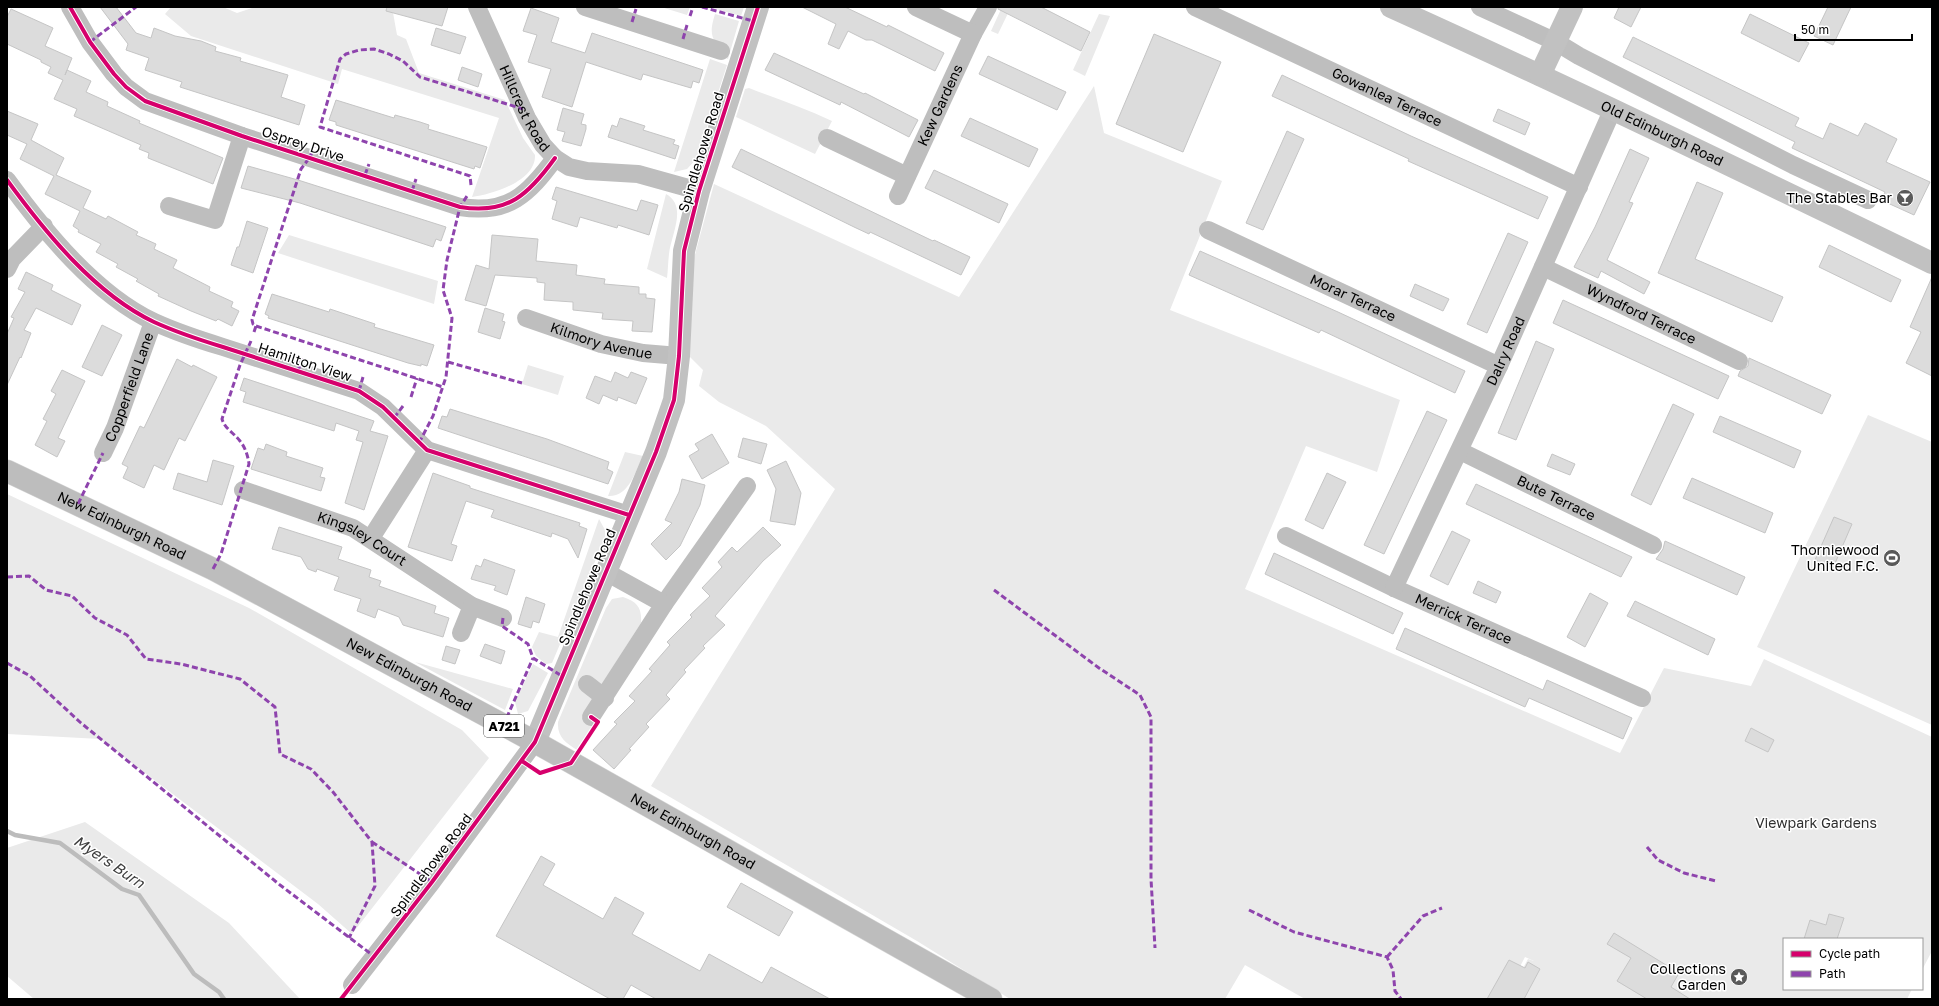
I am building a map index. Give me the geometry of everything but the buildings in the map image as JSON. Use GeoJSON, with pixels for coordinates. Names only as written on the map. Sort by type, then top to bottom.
{"type":"FeatureCollection","features":[{"type":"Feature","properties":{"kind":"main road","name":"New Edinburgh Road"},"geometry":{"type":"LineString","coordinates":[[7,471],[213,569],[535,742],[991,999]]}},
{"type":"Feature","properties":{"kind":"street","name":"Osprey Drive"},"geometry":{"type":"LineString","coordinates":[[70,7],[90,42],[114,74],[136,96],[242,136],[460,207],[478,210],[502,206],[525,193],[543,175],[555,158]]}},
{"type":"Feature","properties":{"kind":"street"},"geometry":{"type":"LineString","coordinates":[[585,7],[721,51]]}},
{"type":"Feature","properties":{"kind":"street","name":"Spindlehowe Road"},"geometry":{"type":"LineString","coordinates":[[352,985],[437,876],[535,742],[656,452],[674,400],[679,356],[684,251],[699,191],[758,7]]}},
{"type":"Feature","properties":{"kind":"street"},"geometry":{"type":"LineString","coordinates":[[916,7],[973,34]]}},
{"type":"Feature","properties":{"kind":"street","name":"Kew Gardens"},"geometry":{"type":"LineString","coordinates":[[898,196],[973,34],[988,7]]}},
{"type":"Feature","properties":{"kind":"street","name":"Gowanlea Terrace"},"geometry":{"type":"LineString","coordinates":[[1195,7],[1579,187]]}},
{"type":"Feature","properties":{"kind":"street","name":"Old Edinburgh Road"},"geometry":{"type":"LineString","coordinates":[[1391,7],[1540,75],[1612,111],[1932,263]]}},
{"type":"Feature","properties":{"kind":"street","name":"Old Edinburgh Road"},"geometry":{"type":"LineString","coordinates":[[1480,7],[1556,42],[1579,56],[1793,165],[1868,200]]}},
{"type":"Feature","properties":{"kind":"street"},"geometry":{"type":"LineString","coordinates":[[1540,75],[1572,7]]}},
{"type":"Feature","properties":{"kind":"street","name":"Hillcrest Road"},"geometry":{"type":"LineString","coordinates":[[483,8],[527,118],[543,145],[555,158],[569,167],[588,171],[638,174],[699,191]]}},
{"type":"Feature","properties":{"kind":"street","name":"Dalry Road"},"geometry":{"type":"LineString","coordinates":[[1394,588],[1499,366],[1612,111]]}},
{"type":"Feature","properties":{"kind":"street"},"geometry":{"type":"LineString","coordinates":[[169,206],[215,220],[242,136]]}},
{"type":"Feature","properties":{"kind":"street"},"geometry":{"type":"LineString","coordinates":[[827,138],[907,176]]}},
{"type":"Feature","properties":{"kind":"street","name":"Hamilton View"},"geometry":{"type":"LineString","coordinates":[[7,180],[75,262],[104,289],[153,322],[197,339],[359,391],[383,407],[427,450],[629,515]]}},
{"type":"Feature","properties":{"kind":"street"},"geometry":{"type":"LineString","coordinates":[[7,269],[12,259],[44,226]]}},
{"type":"Feature","properties":{"kind":"street","name":"Morar Terrace"},"geometry":{"type":"LineString","coordinates":[[1208,230],[1499,366]]}},
{"type":"Feature","properties":{"kind":"street","name":"Wyndford Terrace"},"geometry":{"type":"LineString","coordinates":[[1543,267],[1739,361]]}},
{"type":"Feature","properties":{"kind":"street","name":"Kilmory Avenue"},"geometry":{"type":"LineString","coordinates":[[526,318],[601,344],[643,353],[679,356]]}},
{"type":"Feature","properties":{"kind":"street","name":"Copperfield Lane"},"geometry":{"type":"LineString","coordinates":[[103,453],[115,428],[153,322]]}},
{"type":"Feature","properties":{"kind":"street"},"geometry":{"type":"LineString","coordinates":[[371,538],[427,450]]}},
{"type":"Feature","properties":{"kind":"street","name":"Bute Terrace"},"geometry":{"type":"LineString","coordinates":[[1460,451],[1653,545]]}},
{"type":"Feature","properties":{"kind":"street"},"geometry":{"type":"LineString","coordinates":[[591,717],[664,604],[747,486]]}},
{"type":"Feature","properties":{"kind":"street","name":"Kingsley Court"},"geometry":{"type":"LineString","coordinates":[[242,490],[353,528],[371,538],[472,606],[503,618]]}},
{"type":"Feature","properties":{"kind":"street","name":"Merrick Terrace"},"geometry":{"type":"LineString","coordinates":[[1286,536],[1394,588],[1642,698]]}},
{"type":"Feature","properties":{"kind":"street"},"geometry":{"type":"LineString","coordinates":[[606,572],[664,604]]}},
{"type":"Feature","properties":{"kind":"street"},"geometry":{"type":"LineString","coordinates":[[461,633],[472,606]]}},
{"type":"Feature","properties":{"kind":"street"},"geometry":{"type":"LineString","coordinates":[[587,684],[604,698]]}},
{"type":"Feature","properties":{"kind":"green space"},"geometry":{"type":"Polygon","coordinates":[[[171,7],[223,7],[237,13],[255,7],[392,7],[397,35],[406,39],[419,73],[505,100],[523,138],[535,155],[533,164],[529,172],[512,185],[491,193],[472,197],[499,118],[342,69],[338,84],[191,36],[165,14],[171,7]]]}},
{"type":"Feature","properties":{"kind":"green space"},"geometry":{"type":"Polygon","coordinates":[[[661,7],[690,7],[687,15],[661,7]]]}},
{"type":"Feature","properties":{"kind":"green space"},"geometry":{"type":"Polygon","coordinates":[[[709,7],[744,7],[741,16],[709,7]]]}},
{"type":"Feature","properties":{"kind":"green space"},"geometry":{"type":"Polygon","coordinates":[[[1002,7],[1011,7],[998,34],[991,31],[1002,7]]]}},
{"type":"Feature","properties":{"kind":"green space"},"geometry":{"type":"Polygon","coordinates":[[[715,14],[739,21],[728,59],[723,57],[714,41],[712,28],[715,14]]]}},
{"type":"Feature","properties":{"kind":"green space"},"geometry":{"type":"Polygon","coordinates":[[[1099,14],[1110,16],[1085,76],[1073,70],[1099,14]]]}},
{"type":"Feature","properties":{"kind":"green space"},"geometry":{"type":"Polygon","coordinates":[[[710,59],[727,65],[697,158],[687,169],[674,172],[710,59]]]}},
{"type":"Feature","properties":{"kind":"green space","name":"Viewpark Gardens"},"geometry":{"type":"Polygon","coordinates":[[[1094,86],[1104,133],[1222,181],[1170,310],[1400,400],[1377,472],[1306,446],[1245,589],[1620,753],[1664,668],[1751,686],[1764,659],[1932,737],[1932,951],[1923,968],[1923,938],[1783,938],[1783,990],[1912,990],[1907,999],[1506,999],[1528,959],[1534,961],[1525,957],[1503,999],[1305,999],[1245,965],[1225,999],[1010,999],[917,941],[651,786],[835,489],[766,426],[719,402],[699,386],[703,370],[687,354],[693,262],[714,184],[959,297],[1094,86]]]}},
{"type":"Feature","properties":{"kind":"green space"},"geometry":{"type":"Polygon","coordinates":[[[749,88],[832,121],[815,154],[736,117],[745,89],[749,88]]]}},
{"type":"Feature","properties":{"kind":"green space"},"geometry":{"type":"Polygon","coordinates":[[[666,194],[673,199],[677,213],[670,246],[667,278],[647,269],[666,194]]]}},
{"type":"Feature","properties":{"kind":"green space"},"geometry":{"type":"Polygon","coordinates":[[[289,235],[438,281],[434,304],[278,253],[289,235]]]}},
{"type":"Feature","properties":{"kind":"green space"},"geometry":{"type":"Polygon","coordinates":[[[528,365],[564,376],[558,395],[522,384],[528,365]]]}},
{"type":"Feature","properties":{"kind":"green space"},"geometry":{"type":"Polygon","coordinates":[[[1868,415],[1932,442],[1932,725],[1757,647],[1868,415]]]}},
{"type":"Feature","properties":{"kind":"green space"},"geometry":{"type":"Polygon","coordinates":[[[625,452],[643,456],[634,476],[626,488],[615,495],[608,496],[625,452]]]}},
{"type":"Feature","properties":{"kind":"green space"},"geometry":{"type":"Polygon","coordinates":[[[7,494],[249,608],[462,730],[489,758],[352,934],[318,904],[100,739],[7,734],[7,494]]]}},
{"type":"Feature","properties":{"kind":"green space"},"geometry":{"type":"Polygon","coordinates":[[[599,519],[605,530],[605,538],[552,663],[546,664],[536,656],[532,647],[539,632],[558,637],[599,519]]]}},
{"type":"Feature","properties":{"kind":"green space"},"geometry":{"type":"Polygon","coordinates":[[[623,597],[632,601],[638,606],[641,613],[641,623],[602,684],[599,684],[592,699],[595,724],[577,750],[563,739],[559,732],[558,722],[606,608],[612,599],[623,597]]]}},
{"type":"Feature","properties":{"kind":"green space"},"geometry":{"type":"Polygon","coordinates":[[[415,662],[513,689],[505,710],[415,662]]]}},
{"type":"Feature","properties":{"kind":"green space"},"geometry":{"type":"Polygon","coordinates":[[[533,664],[548,673],[528,711],[518,714],[515,702],[533,664]]]}},
{"type":"Feature","properties":{"kind":"green space"},"geometry":{"type":"Polygon","coordinates":[[[85,822],[229,923],[300,999],[34,999],[7,976],[7,848],[85,822]]]}},
{"type":"Feature","properties":{"kind":"waterway","name":"Myers Burn"},"geometry":{"type":"LineString","coordinates":[[7,831],[15,835],[60,843],[122,889],[139,895],[194,974],[219,992],[224,999]]}},
{"type":"Feature","properties":{"kind":"marked path"},"geometry":{"type":"LineString","coordinates":[[90,42],[136,7]]}},
{"type":"Feature","properties":{"kind":"marked path"},"geometry":{"type":"LineString","coordinates":[[690,16],[693,7]]}},
{"type":"Feature","properties":{"kind":"marked path"},"geometry":{"type":"LineString","coordinates":[[702,7],[753,21]]}},
{"type":"Feature","properties":{"kind":"marked path"},"geometry":{"type":"LineString","coordinates":[[632,22],[636,9]]}},
{"type":"Feature","properties":{"kind":"marked path"},"geometry":{"type":"LineString","coordinates":[[683,39],[687,25]]}},
{"type":"Feature","properties":{"kind":"marked path"},"geometry":{"type":"LineString","coordinates":[[471,185],[470,176],[320,127],[340,59],[346,54],[359,50],[374,49],[403,61],[420,77],[523,109]]}},
{"type":"Feature","properties":{"kind":"marked path"},"geometry":{"type":"LineString","coordinates":[[254,332],[256,326],[253,324],[252,320],[301,169],[310,157],[314,147]]}},
{"type":"Feature","properties":{"kind":"marked path"},"geometry":{"type":"LineString","coordinates":[[365,175],[369,164]]}},
{"type":"Feature","properties":{"kind":"marked path"},"geometry":{"type":"LineString","coordinates":[[412,191],[416,179]]}},
{"type":"Feature","properties":{"kind":"marked path"},"geometry":{"type":"LineString","coordinates":[[419,443],[433,416],[446,377],[452,318],[443,290],[447,260],[460,207],[467,196]]}},
{"type":"Feature","properties":{"kind":"marked path"},"geometry":{"type":"LineString","coordinates":[[256,326],[443,387]]}},
{"type":"Feature","properties":{"kind":"marked path"},"geometry":{"type":"LineString","coordinates":[[213,569],[221,554],[249,464],[243,446],[225,425],[222,419],[240,365],[251,341]]}},
{"type":"Feature","properties":{"kind":"marked path"},"geometry":{"type":"LineString","coordinates":[[298,371],[302,358]]}},
{"type":"Feature","properties":{"kind":"marked path"},"geometry":{"type":"LineString","coordinates":[[448,362],[522,383]]}},
{"type":"Feature","properties":{"kind":"marked path"},"geometry":{"type":"LineString","coordinates":[[359,391],[363,377]]}},
{"type":"Feature","properties":{"kind":"marked path"},"geometry":{"type":"LineString","coordinates":[[411,397],[417,378]]}},
{"type":"Feature","properties":{"kind":"marked path"},"geometry":{"type":"LineString","coordinates":[[394,418],[403,406]]}},
{"type":"Feature","properties":{"kind":"marked path"},"geometry":{"type":"LineString","coordinates":[[78,504],[103,453]]}},
{"type":"Feature","properties":{"kind":"marked path"},"geometry":{"type":"LineString","coordinates":[[7,577],[29,576],[46,590],[72,596],[95,618],[127,635],[146,659],[181,664],[240,679],[275,707],[280,754],[311,769],[333,792],[372,842],[375,886],[349,938]]}},
{"type":"Feature","properties":{"kind":"marked path"},"geometry":{"type":"LineString","coordinates":[[994,590],[1099,668],[1140,695],[1151,717],[1151,879],[1155,948]]}},
{"type":"Feature","properties":{"kind":"marked path"},"geometry":{"type":"LineString","coordinates":[[503,618],[502,626],[528,644],[533,658],[562,676]]}},
{"type":"Feature","properties":{"kind":"marked path"},"geometry":{"type":"LineString","coordinates":[[503,726],[533,658]]}},
{"type":"Feature","properties":{"kind":"marked path"},"geometry":{"type":"LineString","coordinates":[[7,663],[30,676],[81,723],[280,885],[375,957]]}},
{"type":"Feature","properties":{"kind":"marked path"},"geometry":{"type":"LineString","coordinates":[[372,842],[432,882]]}},
{"type":"Feature","properties":{"kind":"marked path"},"geometry":{"type":"LineString","coordinates":[[1647,847],[1658,860],[1684,873],[1716,881]]}},
{"type":"Feature","properties":{"kind":"marked path"},"geometry":{"type":"LineString","coordinates":[[1387,957],[1423,916],[1442,908]]}},
{"type":"Feature","properties":{"kind":"marked path"},"geometry":{"type":"LineString","coordinates":[[1249,910],[1294,932],[1387,957],[1393,970],[1395,991],[1401,999]]}},
{"type":"Feature","properties":{"kind":"cycle path"},"geometry":{"type":"LineString","coordinates":[[70,7],[90,42],[114,74],[126,87],[145,101],[242,136],[460,207],[477,209],[491,208],[504,205],[516,199],[536,182],[555,158]]}},
{"type":"Feature","properties":{"kind":"cycle path"},"geometry":{"type":"LineString","coordinates":[[341,999],[432,882],[535,742],[656,452],[674,400],[679,356],[684,251],[699,191],[758,7]]}},
{"type":"Feature","properties":{"kind":"cycle path"},"geometry":{"type":"LineString","coordinates":[[7,180],[38,220],[73,260],[111,295],[132,310],[154,322],[197,339],[359,391],[383,407],[427,450],[629,515]]}},
{"type":"Feature","properties":{"kind":"cycle path"},"geometry":{"type":"LineString","coordinates":[[522,761],[540,773],[571,763],[598,722],[591,717]]}},
{"type":"Feature","properties":{"kind":"place","name":"The Stables Bar"},"geometry":{"type":"Point","coordinates":[1905,198]}},
{"type":"Feature","properties":{"kind":"place","name":"Thorniewood United F.C."},"geometry":{"type":"Point","coordinates":[1892,558]}},
{"type":"Feature","properties":{"kind":"place","name":"Collections Garden"},"geometry":{"type":"Point","coordinates":[1739,977]}}]}
